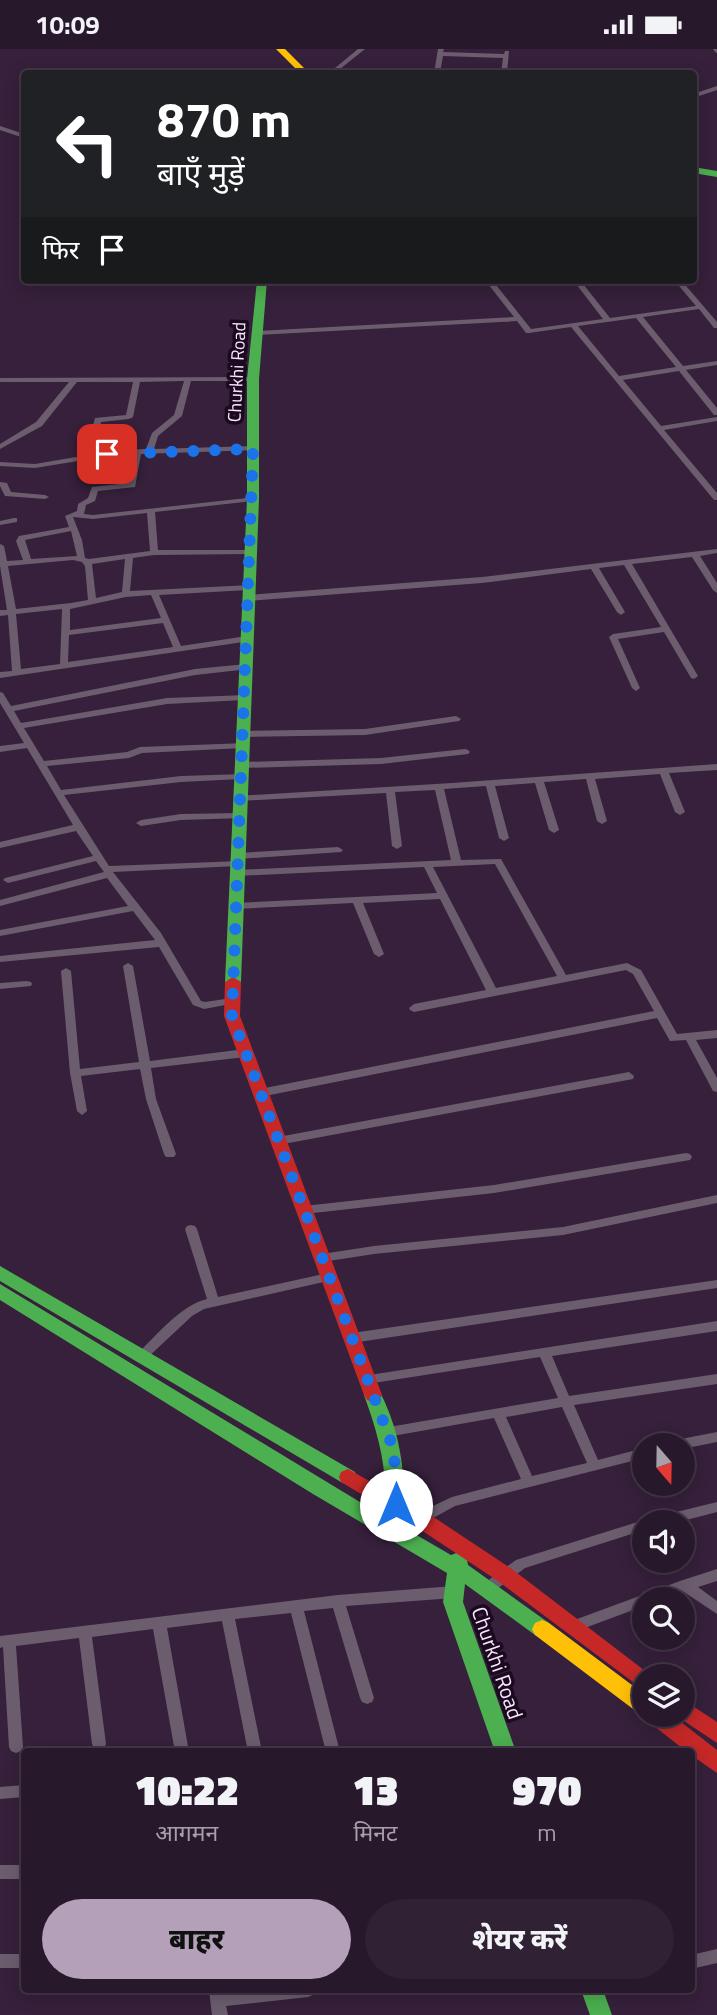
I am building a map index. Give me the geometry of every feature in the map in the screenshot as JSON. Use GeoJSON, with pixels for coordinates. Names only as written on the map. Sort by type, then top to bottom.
{"type":"FeatureCollection","features":[{"type":"Feature","properties":{"kind":"street"},"geometry":{"type":"LineString","coordinates":[[280,49],[302,70]]}},
{"type":"Feature","properties":{"kind":"street"},"geometry":{"type":"LineString","coordinates":[[335,70],[352,52],[362,49]]}},
{"type":"Feature","properties":{"kind":"street"},"geometry":{"type":"LineString","coordinates":[[438,70],[441,51],[507,52],[504,70]]}},
{"type":"Feature","properties":{"kind":"street"},"geometry":{"type":"LineString","coordinates":[[697,95],[717,88]]}},
{"type":"Feature","properties":{"kind":"street"},"geometry":{"type":"LineString","coordinates":[[0,128],[21,135]]}},
{"type":"Feature","properties":{"kind":"street"},"geometry":{"type":"LineString","coordinates":[[697,171],[717,174]]}},
{"type":"Feature","properties":{"kind":"street","name":"Churkhi Road"},"geometry":{"type":"LineString","coordinates":[[262,284],[253,379],[253,499],[247,593],[232,1016],[387,1432],[396,1464],[396,1505],[391,1527]]}},
{"type":"Feature","properties":{"kind":"street"},"geometry":{"type":"LineString","coordinates":[[491,284],[529,331],[701,307]]}},
{"type":"Feature","properties":{"kind":"street"},"geometry":{"type":"LineString","coordinates":[[579,284],[609,321]]}},
{"type":"Feature","properties":{"kind":"street"},"geometry":{"type":"LineString","coordinates":[[681,284],[717,326]]}},
{"type":"Feature","properties":{"kind":"street"},"geometry":{"type":"LineString","coordinates":[[638,316],[717,413]]}},
{"type":"Feature","properties":{"kind":"street"},"geometry":{"type":"LineString","coordinates":[[257,333],[517,319]]}},
{"type":"Feature","properties":{"kind":"street"},"geometry":{"type":"LineString","coordinates":[[574,326],[717,498]]}},
{"type":"Feature","properties":{"kind":"street"},"geometry":{"type":"LineString","coordinates":[[619,377],[717,363]]}},
{"type":"Feature","properties":{"kind":"street"},"geometry":{"type":"LineString","coordinates":[[149,451],[155,435],[178,416],[188,379]]}},
{"type":"Feature","properties":{"kind":"street"},"geometry":{"type":"LineString","coordinates":[[0,380],[253,379]]}},
{"type":"Feature","properties":{"kind":"street"},"geometry":{"type":"LineString","coordinates":[[3,443],[40,424],[75,380]]}},
{"type":"Feature","properties":{"kind":"street"},"geometry":{"type":"LineString","coordinates":[[86,457],[90,437],[95,434],[98,420],[129,417],[137,380]]}},
{"type":"Feature","properties":{"kind":"street"},"geometry":{"type":"LineString","coordinates":[[660,428],[717,419]]}},
{"type":"Feature","properties":{"kind":"street"},"geometry":{"type":"LineString","coordinates":[[0,464],[35,467],[138,451],[253,449]]}},
{"type":"Feature","properties":{"kind":"street"},"geometry":{"type":"LineString","coordinates":[[79,513],[83,502],[92,499],[94,489],[132,485],[138,451]]}},
{"type":"Feature","properties":{"kind":"street"},"geometry":{"type":"LineString","coordinates":[[0,484],[4,485],[8,494],[45,496]]}},
{"type":"Feature","properties":{"kind":"street"},"geometry":{"type":"LineString","coordinates":[[79,513],[86,518],[253,499]]}},
{"type":"Feature","properties":{"kind":"street"},"geometry":{"type":"LineString","coordinates":[[151,510],[154,553]]}},
{"type":"Feature","properties":{"kind":"street"},"geometry":{"type":"LineString","coordinates":[[79,513],[69,516],[84,560],[92,601]]}},
{"type":"Feature","properties":{"kind":"street"},"geometry":{"type":"LineString","coordinates":[[0,523],[14,520]]}},
{"type":"Feature","properties":{"kind":"street"},"geometry":{"type":"LineString","coordinates":[[18,672],[0,547],[20,541],[24,537],[74,528]]}},
{"type":"Feature","properties":{"kind":"street"},"geometry":{"type":"LineString","coordinates":[[20,541],[28,562]]}},
{"type":"Feature","properties":{"kind":"street"},"geometry":{"type":"LineString","coordinates":[[0,613],[154,592],[247,593],[416,586],[594,568],[717,551]]}},
{"type":"Feature","properties":{"kind":"street"},"geometry":{"type":"LineString","coordinates":[[4,564],[154,553],[250,552]]}},
{"type":"Feature","properties":{"kind":"street"},"geometry":{"type":"LineString","coordinates":[[695,554],[717,590]]}},
{"type":"Feature","properties":{"kind":"street"},"geometry":{"type":"LineString","coordinates":[[126,594],[129,556]]}},
{"type":"Feature","properties":{"kind":"street"},"geometry":{"type":"LineString","coordinates":[[628,563],[694,676]]}},
{"type":"Feature","properties":{"kind":"street"},"geometry":{"type":"LineString","coordinates":[[594,568],[621,612]]}},
{"type":"Feature","properties":{"kind":"street"},"geometry":{"type":"LineString","coordinates":[[154,592],[178,649]]}},
{"type":"Feature","properties":{"kind":"street"},"geometry":{"type":"LineString","coordinates":[[64,666],[66,606]]}},
{"type":"Feature","properties":{"kind":"street"},"geometry":{"type":"LineString","coordinates":[[64,633],[166,620]]}},
{"type":"Feature","properties":{"kind":"street"},"geometry":{"type":"LineString","coordinates":[[636,688],[613,637],[667,629]]}},
{"type":"Feature","properties":{"kind":"street"},"geometry":{"type":"LineString","coordinates":[[0,675],[247,639]]}},
{"type":"Feature","properties":{"kind":"street"},"geometry":{"type":"LineString","coordinates":[[0,717],[10,712],[195,672],[246,667]]}},
{"type":"Feature","properties":{"kind":"street"},"geometry":{"type":"LineString","coordinates":[[0,695],[79,827],[134,908],[162,943],[197,1003],[204,1006],[232,1001]]}},
{"type":"Feature","properties":{"kind":"street"},"geometry":{"type":"LineString","coordinates":[[19,726],[167,701],[244,697]]}},
{"type":"Feature","properties":{"kind":"street"},"geometry":{"type":"LineString","coordinates":[[41,764],[128,755],[140,750],[365,732],[456,719]]}},
{"type":"Feature","properties":{"kind":"street"},"geometry":{"type":"LineString","coordinates":[[0,749],[30,744]]}},
{"type":"Feature","properties":{"kind":"street"},"geometry":{"type":"LineString","coordinates":[[58,793],[242,770],[381,761],[465,752]]}},
{"type":"Feature","properties":{"kind":"street"},"geometry":{"type":"LineString","coordinates":[[240,798],[717,768]]}},
{"type":"Feature","properties":{"kind":"street"},"geometry":{"type":"LineString","coordinates":[[664,771],[680,812]]}},
{"type":"Feature","properties":{"kind":"street"},"geometry":{"type":"LineString","coordinates":[[590,777],[602,821]]}},
{"type":"Feature","properties":{"kind":"street"},"geometry":{"type":"LineString","coordinates":[[540,780],[554,830]]}},
{"type":"Feature","properties":{"kind":"street"},"geometry":{"type":"LineString","coordinates":[[490,784],[504,838]]}},
{"type":"Feature","properties":{"kind":"street"},"geometry":{"type":"LineString","coordinates":[[439,787],[457,863]]}},
{"type":"Feature","properties":{"kind":"street"},"geometry":{"type":"LineString","coordinates":[[390,790],[397,846]]}},
{"type":"Feature","properties":{"kind":"street"},"geometry":{"type":"LineString","coordinates":[[141,823],[181,817],[240,816]]}},
{"type":"Feature","properties":{"kind":"street"},"geometry":{"type":"LineString","coordinates":[[1,845],[79,827]]}},
{"type":"Feature","properties":{"kind":"street"},"geometry":{"type":"LineString","coordinates":[[238,864],[338,850]]}},
{"type":"Feature","properties":{"kind":"street"},"geometry":{"type":"LineString","coordinates":[[8,880],[99,857]]}},
{"type":"Feature","properties":{"kind":"street"},"geometry":{"type":"LineString","coordinates":[[0,903],[108,871],[238,864],[426,864],[492,860],[501,865],[563,978]]}},
{"type":"Feature","properties":{"kind":"street"},"geometry":{"type":"LineString","coordinates":[[426,864],[493,993]]}},
{"type":"Feature","properties":{"kind":"street"},"geometry":{"type":"LineString","coordinates":[[236,906],[441,895]]}},
{"type":"Feature","properties":{"kind":"street"},"geometry":{"type":"LineString","coordinates":[[358,901],[379,954]]}},
{"type":"Feature","properties":{"kind":"street"},"geometry":{"type":"LineString","coordinates":[[0,933],[134,908]]}},
{"type":"Feature","properties":{"kind":"street"},"geometry":{"type":"LineString","coordinates":[[0,959],[162,943]]}},
{"type":"Feature","properties":{"kind":"street"},"geometry":{"type":"LineString","coordinates":[[128,966],[156,1118],[170,1154]]}},
{"type":"Feature","properties":{"kind":"street"},"geometry":{"type":"LineString","coordinates":[[414,1008],[618,967],[633,968],[674,1038],[717,1034]]}},
{"type":"Feature","properties":{"kind":"street"},"geometry":{"type":"LineString","coordinates":[[65,971],[75,1073],[82,1111]]}},
{"type":"Feature","properties":{"kind":"street"},"geometry":{"type":"LineString","coordinates":[[0,986],[27,984]]}},
{"type":"Feature","properties":{"kind":"street"},"geometry":{"type":"LineString","coordinates":[[260,1093],[659,1014]]}},
{"type":"Feature","properties":{"kind":"street"},"geometry":{"type":"LineString","coordinates":[[690,1038],[717,1088]]}},
{"type":"Feature","properties":{"kind":"street"},"geometry":{"type":"LineString","coordinates":[[75,1073],[245,1053]]}},
{"type":"Feature","properties":{"kind":"street"},"geometry":{"type":"LineString","coordinates":[[278,1141],[629,1076]]}},
{"type":"Feature","properties":{"kind":"street"},"geometry":{"type":"LineString","coordinates":[[304,1210],[494,1189],[686,1157]]}},
{"type":"Feature","properties":{"kind":"street"},"geometry":{"type":"LineString","coordinates":[[322,1258],[373,1250],[563,1231],[717,1199]]}},
{"type":"Feature","properties":{"kind":"street"},"geometry":{"type":"LineString","coordinates":[[191,1229],[213,1300]]}},
{"type":"Feature","properties":{"kind":"street"},"geometry":{"type":"LineString","coordinates":[[0,1273],[464,1547],[632,1670]]}},
{"type":"Feature","properties":{"kind":"street"},"geometry":{"type":"LineString","coordinates":[[141,1357],[188,1313],[213,1300],[328,1277]]}},
{"type":"Feature","properties":{"kind":"street"},"geometry":{"type":"LineString","coordinates":[[352,1338],[717,1285]]}},
{"type":"Feature","properties":{"kind":"street"},"geometry":{"type":"LineString","coordinates":[[0,1291],[488,1588],[632,1697]]}},
{"type":"Feature","properties":{"kind":"street"},"geometry":{"type":"LineString","coordinates":[[367,1379],[717,1326]]}},
{"type":"Feature","properties":{"kind":"street"},"geometry":{"type":"LineString","coordinates":[[544,1352],[594,1465]]}},
{"type":"Feature","properties":{"kind":"street"},"geometry":{"type":"LineString","coordinates":[[387,1432],[717,1379]]}},
{"type":"Feature","properties":{"kind":"street"},"geometry":{"type":"LineString","coordinates":[[498,1413],[528,1481]]}},
{"type":"Feature","properties":{"kind":"street"},"geometry":{"type":"LineString","coordinates":[[695,1441],[717,1437]]}},
{"type":"Feature","properties":{"kind":"street"},"geometry":{"type":"LineString","coordinates":[[419,1519],[452,1502],[632,1456]]}},
{"type":"Feature","properties":{"kind":"street"},"geometry":{"type":"LineString","coordinates":[[695,1512],[717,1507]]}},
{"type":"Feature","properties":{"kind":"street"},"geometry":{"type":"LineString","coordinates":[[488,1588],[505,1575],[540,1557],[632,1529]]}},
{"type":"Feature","properties":{"kind":"street","name":"Churkhi Road"},"geometry":{"type":"LineString","coordinates":[[464,1547],[456,1568],[454,1593],[457,1617],[505,1748]]}},
{"type":"Feature","properties":{"kind":"street"},"geometry":{"type":"LineString","coordinates":[[680,1587],[717,1575]]}},
{"type":"Feature","properties":{"kind":"street"},"geometry":{"type":"LineString","coordinates":[[685,1585],[717,1608]]}},
{"type":"Feature","properties":{"kind":"street"},"geometry":{"type":"LineString","coordinates":[[16,1747],[5,1641],[338,1601],[454,1593]]}},
{"type":"Feature","properties":{"kind":"street"},"geometry":{"type":"LineString","coordinates":[[338,1601],[367,1698]]}},
{"type":"Feature","properties":{"kind":"street"},"geometry":{"type":"LineString","coordinates":[[573,1626],[632,1605]]}},
{"type":"Feature","properties":{"kind":"street"},"geometry":{"type":"LineString","coordinates":[[296,1606],[332,1748]]}},
{"type":"Feature","properties":{"kind":"street"},"geometry":{"type":"LineString","coordinates":[[227,1614],[255,1748]]}},
{"type":"Feature","properties":{"kind":"street"},"geometry":{"type":"LineString","coordinates":[[159,1623],[181,1748]]}},
{"type":"Feature","properties":{"kind":"street"},"geometry":{"type":"LineString","coordinates":[[85,1632],[99,1744]]}},
{"type":"Feature","properties":{"kind":"street"},"geometry":{"type":"LineString","coordinates":[[695,1718],[717,1734]]}},
{"type":"Feature","properties":{"kind":"street"},"geometry":{"type":"LineString","coordinates":[[671,1727],[717,1763]]}},
{"type":"Feature","properties":{"kind":"street"},"geometry":{"type":"LineString","coordinates":[[0,1793],[21,1791]]}},
{"type":"Feature","properties":{"kind":"street"},"geometry":{"type":"LineString","coordinates":[[0,1872],[21,1873]]}},
{"type":"Feature","properties":{"kind":"street"},"geometry":{"type":"LineString","coordinates":[[695,1961],[717,1956]]}},
{"type":"Feature","properties":{"kind":"street"},"geometry":{"type":"LineString","coordinates":[[0,1961],[21,1961]]}},
{"type":"Feature","properties":{"kind":"street"},"geometry":{"type":"LineString","coordinates":[[218,2002],[286,1993]]}},
{"type":"Feature","properties":{"kind":"street"},"geometry":{"type":"LineString","coordinates":[[593,1993],[601,2015]]}},
{"type":"Feature","properties":{"kind":"traffic: fast"},"geometry":{"type":"LineString","coordinates":[[697,171],[717,174]]}},
{"type":"Feature","properties":{"kind":"traffic: fast"},"geometry":{"type":"LineString","coordinates":[[233,982],[253,499],[253,379],[262,284]]}},
{"type":"Feature","properties":{"kind":"traffic: fast"},"geometry":{"type":"LineString","coordinates":[[0,1273],[348,1477]]}},
{"type":"Feature","properties":{"kind":"traffic: fast"},"geometry":{"type":"LineString","coordinates":[[0,1291],[320,1488],[478,1581],[542,1629]]}},
{"type":"Feature","properties":{"kind":"traffic: fast"},"geometry":{"type":"LineString","coordinates":[[373,1395],[392,1459],[395,1491],[391,1527]]}},
{"type":"Feature","properties":{"kind":"traffic: fast"},"geometry":{"type":"LineString","coordinates":[[459,1560],[453,1602],[505,1748]]}},
{"type":"Feature","properties":{"kind":"traffic: fast"},"geometry":{"type":"LineString","coordinates":[[593,1993],[601,2015]]}},
{"type":"Feature","properties":{"kind":"traffic: slow"},"geometry":{"type":"LineString","coordinates":[[280,49],[302,70]]}},
{"type":"Feature","properties":{"kind":"traffic: slow"},"geometry":{"type":"LineString","coordinates":[[542,1629],[632,1697]]}},
{"type":"Feature","properties":{"kind":"traffic: jam"},"geometry":{"type":"LineString","coordinates":[[233,982],[232,1016],[373,1395]]}},
{"type":"Feature","properties":{"kind":"traffic: jam"},"geometry":{"type":"LineString","coordinates":[[348,1477],[425,1522],[505,1575],[632,1670]]}},
{"type":"Feature","properties":{"kind":"traffic: jam"},"geometry":{"type":"LineString","coordinates":[[695,1718],[717,1734]]}},
{"type":"Feature","properties":{"kind":"traffic: jam"},"geometry":{"type":"LineString","coordinates":[[671,1727],[717,1763]]}},
{"type":"Feature","properties":{"kind":"route"},"geometry":{"type":"LineString","coordinates":[[107,454],[253,449],[232,1016],[392,1445],[396,1464],[396,1505]]}}]}
